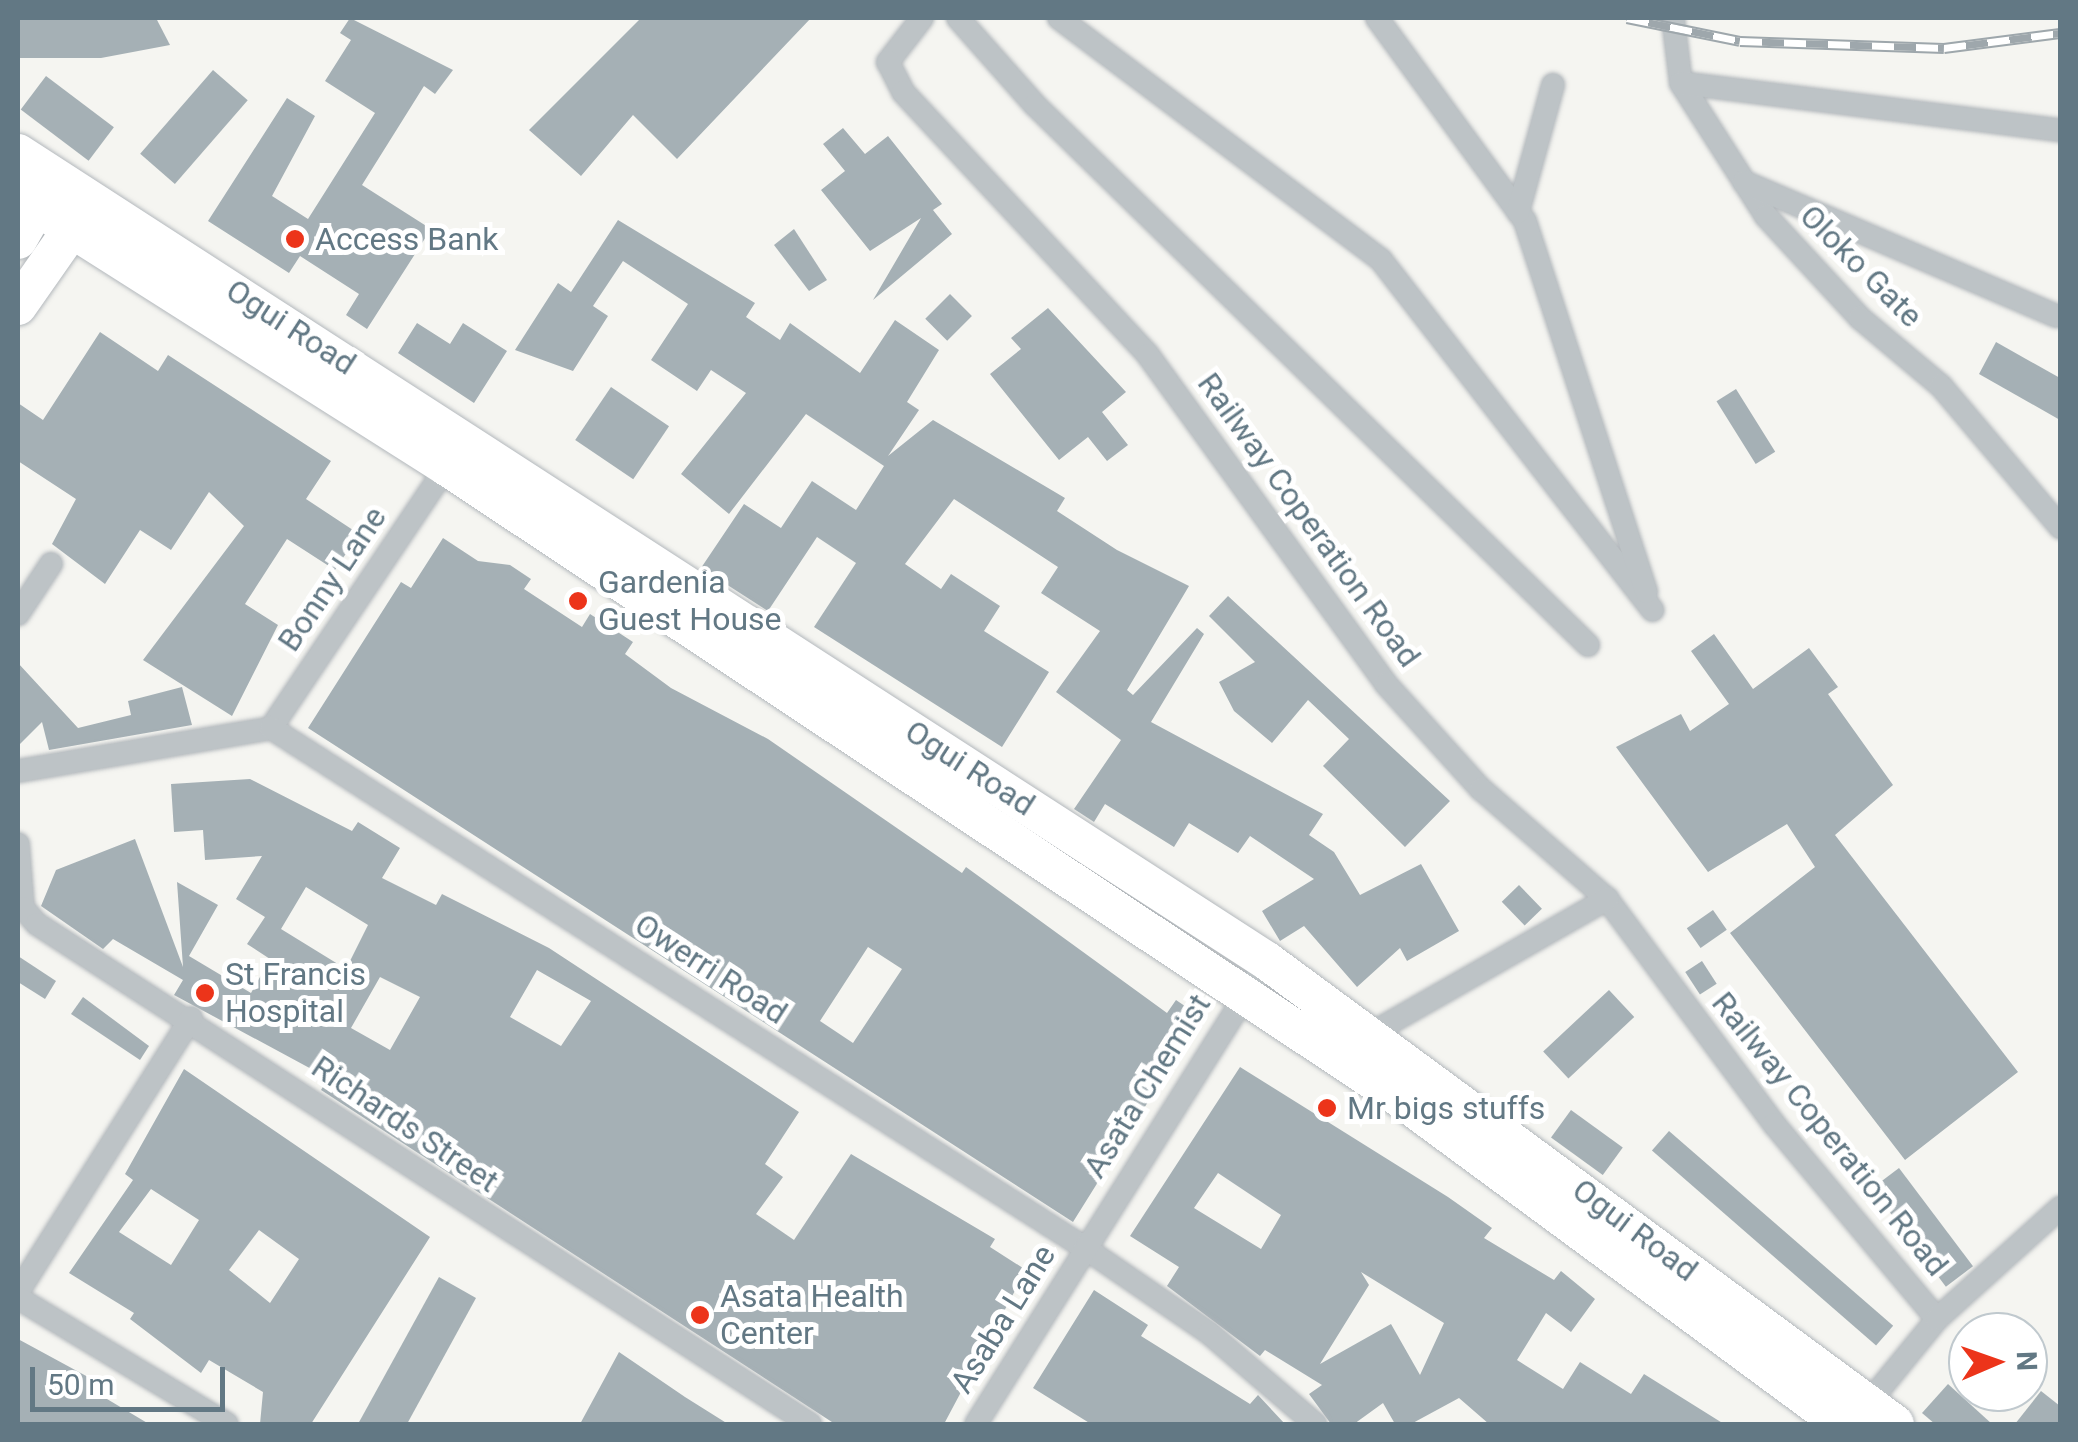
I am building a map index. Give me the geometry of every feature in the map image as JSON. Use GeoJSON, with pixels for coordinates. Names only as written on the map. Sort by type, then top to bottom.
{"type":"FeatureCollection","features":[{"type":"Feature","properties":{"kind":"main road","name":"Ogui Road"},"geometry":{"type":"LineString","coordinates":[[18,153],[36,192],[82,214],[1267,961],[1372,1033],[1864,1419]]}},
{"type":"Feature","properties":{"kind":"main road"},"geometry":{"type":"LineString","coordinates":[[18,240],[36,192]]}},
{"type":"Feature","properties":{"kind":"main road","name":"Ogui Road"},"geometry":{"type":"LineString","coordinates":[[82,214],[124,259],[456,452],[1864,1419]]}},
{"type":"Feature","properties":{"kind":"main road"},"geometry":{"type":"LineString","coordinates":[[22,299],[82,214]]}},
{"type":"Feature","properties":{"kind":"main road"},"geometry":{"type":"LineString","coordinates":[[22,299],[71,263],[124,259]]}},
{"type":"Feature","properties":{"kind":"street","name":"Railway Coperation Road"},"geometry":{"type":"LineString","coordinates":[[922,18],[888,62],[903,92],[1148,355],[1386,684],[1481,790],[1607,899],[1774,1124],[1937,1320],[2060,1208]]}},
{"type":"Feature","properties":{"kind":"street"},"geometry":{"type":"LineString","coordinates":[[958,18],[1035,105],[1588,644]]}},
{"type":"Feature","properties":{"kind":"street"},"geometry":{"type":"LineString","coordinates":[[1059,18],[1381,260],[1652,610],[1518,212],[1377,18]]}},
{"type":"Feature","properties":{"kind":"street","name":"Oloko Gate"},"geometry":{"type":"LineString","coordinates":[[1673,18],[1681,82],[1740,181],[1860,318],[1941,386],[2060,527]]}},
{"type":"Feature","properties":{"kind":"street"},"geometry":{"type":"LineString","coordinates":[[1674,47],[1693,18]]}},
{"type":"Feature","properties":{"kind":"street"},"geometry":{"type":"LineString","coordinates":[[1681,82],[2060,130]]}},
{"type":"Feature","properties":{"kind":"street"},"geometry":{"type":"LineString","coordinates":[[1518,212],[1553,85]]}},
{"type":"Feature","properties":{"kind":"street"},"geometry":{"type":"LineString","coordinates":[[1740,181],[2056,316]]}},
{"type":"Feature","properties":{"kind":"street","name":"Bonny Lane"},"geometry":{"type":"LineString","coordinates":[[271,728],[456,452]]}},
{"type":"Feature","properties":{"kind":"street"},"geometry":{"type":"LineString","coordinates":[[18,614],[51,564]]}},
{"type":"Feature","properties":{"kind":"street"},"geometry":{"type":"LineString","coordinates":[[18,771],[271,728]]}},
{"type":"Feature","properties":{"kind":"street","name":"Owerri Road"},"geometry":{"type":"LineString","coordinates":[[271,728],[1085,1248],[1209,1333],[1315,1424]]}},
{"type":"Feature","properties":{"kind":"street","name":"Richards Street"},"geometry":{"type":"LineString","coordinates":[[18,844],[23,908],[37,924],[192,1018],[810,1424]]}},
{"type":"Feature","properties":{"kind":"street"},"geometry":{"type":"LineString","coordinates":[[1372,1033],[1607,899]]}},
{"type":"Feature","properties":{"kind":"street","name":"Asata Chemist"},"geometry":{"type":"LineString","coordinates":[[1085,1248],[1242,994],[1267,961]]}},
{"type":"Feature","properties":{"kind":"street"},"geometry":{"type":"LineString","coordinates":[[192,1018],[18,1295],[227,1424]]}},
{"type":"Feature","properties":{"kind":"street","name":"Asaba Lane"},"geometry":{"type":"LineString","coordinates":[[976,1424],[1085,1248]]}},
{"type":"Feature","properties":{"kind":"street"},"geometry":{"type":"LineString","coordinates":[[1864,1419],[1937,1320]]}},
{"type":"Feature","properties":{"kind":"building"},"geometry":{"type":"Polygon","coordinates":[[[18,18],[156,18],[170,45],[101,58],[18,58],[18,18]]]}},
{"type":"Feature","properties":{"kind":"building"},"geometry":{"type":"Polygon","coordinates":[[[350,18],[453,70],[435,94],[424,86],[362,185],[431,229],[367,329],[346,315],[359,294],[300,256],[289,273],[208,221],[287,98],[315,116],[272,196],[308,219],[375,113],[325,81],[351,40],[340,33],[350,18]]]}},
{"type":"Feature","properties":{"kind":"building"},"geometry":{"type":"Polygon","coordinates":[[[641,18],[811,18],[677,159],[633,115],[581,176],[529,130],[641,18]]]}},
{"type":"Feature","properties":{"kind":"building"},"geometry":{"type":"Polygon","coordinates":[[[213,70],[248,100],[175,184],[140,154],[213,70]]]}},
{"type":"Feature","properties":{"kind":"building"},"geometry":{"type":"Polygon","coordinates":[[[46,76],[114,127],[89,161],[21,110],[46,76]]]}},
{"type":"Feature","properties":{"kind":"building"},"geometry":{"type":"Polygon","coordinates":[[[843,128],[865,154],[888,136],[942,204],[933,210],[952,234],[873,300],[921,218],[870,251],[821,190],[845,171],[823,144],[843,128]]]}},
{"type":"Feature","properties":{"kind":"building"},"geometry":{"type":"Polygon","coordinates":[[[618,220],[755,303],[746,317],[780,340],[790,323],[860,373],[895,320],[939,350],[907,402],[919,410],[888,456],[933,420],[1065,498],[1057,511],[1117,550],[1189,586],[1127,690],[1133,695],[1197,628],[1204,634],[1151,722],[1323,814],[1309,835],[1334,852],[1360,895],[1421,864],[1459,931],[1407,961],[1400,948],[1357,987],[1304,926],[1280,941],[1262,911],[1314,879],[1250,836],[1238,853],[1189,823],[1174,847],[1105,804],[1094,822],[1074,809],[1121,740],[1056,692],[1100,631],[1041,593],[1058,567],[954,499],[905,564],[941,589],[951,574],[1000,606],[984,631],[1049,672],[1002,747],[814,627],[856,563],[817,537],[768,611],[701,568],[744,504],[781,528],[812,481],[856,510],[884,466],[806,414],[729,514],[681,474],[746,393],[711,370],[697,391],[651,360],[688,304],[623,261],[593,306],[608,316],[573,371],[515,350],[558,283],[571,292],[618,220]]]}},
{"type":"Feature","properties":{"kind":"building"},"geometry":{"type":"Polygon","coordinates":[[[794,229],[827,280],[809,291],[774,245],[794,229]]]}},
{"type":"Feature","properties":{"kind":"building"},"geometry":{"type":"Polygon","coordinates":[[[950,294],[972,316],[947,341],[925,319],[950,294]]]}},
{"type":"Feature","properties":{"kind":"building"},"geometry":{"type":"Polygon","coordinates":[[[1048,308],[1126,392],[1102,412],[1128,445],[1107,461],[1088,437],[1059,460],[990,374],[1021,349],[1011,338],[1048,308]]]}},
{"type":"Feature","properties":{"kind":"building"},"geometry":{"type":"Polygon","coordinates":[[[417,323],[450,344],[463,323],[507,351],[474,403],[398,353],[417,323]]]}},
{"type":"Feature","properties":{"kind":"building"},"geometry":{"type":"Polygon","coordinates":[[[100,332],[158,371],[168,355],[331,461],[306,499],[359,534],[335,570],[287,539],[245,604],[278,625],[232,716],[143,660],[244,526],[209,492],[171,550],[140,530],[105,584],[52,544],[76,499],[18,461],[18,403],[43,420],[100,332]]]}},
{"type":"Feature","properties":{"kind":"building"},"geometry":{"type":"Polygon","coordinates":[[[1996,342],[2060,378],[2060,420],[1979,374],[1996,342]]]}},
{"type":"Feature","properties":{"kind":"building"},"geometry":{"type":"Polygon","coordinates":[[[611,387],[669,426],[633,479],[575,440],[611,387]]]}},
{"type":"Feature","properties":{"kind":"building"},"geometry":{"type":"Polygon","coordinates":[[[1736,389],[1775,452],[1756,464],[1716,401],[1736,389]]]}},
{"type":"Feature","properties":{"kind":"building"},"geometry":{"type":"Polygon","coordinates":[[[443,538],[478,561],[510,565],[531,579],[524,589],[582,627],[590,614],[633,642],[625,654],[671,688],[768,739],[962,873],[966,867],[1167,1013],[1176,1000],[1201,1017],[1073,1222],[308,728],[401,582],[411,588],[443,538]],[[868,947],[820,1021],[853,1043],[902,969],[868,947]]]}},
{"type":"Feature","properties":{"kind":"building"},"geometry":{"type":"Polygon","coordinates":[[[1228,596],[1450,801],[1405,847],[1323,766],[1349,739],[1308,700],[1272,743],[1234,711],[1219,682],[1255,662],[1209,616],[1228,596]]]}},
{"type":"Feature","properties":{"kind":"building"},"geometry":{"type":"Polygon","coordinates":[[[1714,634],[1753,689],[1809,648],[1838,687],[1828,694],[1893,785],[1835,835],[2018,1072],[1905,1160],[1730,933],[1815,867],[1787,824],[1708,872],[1616,747],[1681,714],[1690,731],[1729,704],[1691,651],[1714,634]]]}},
{"type":"Feature","properties":{"kind":"building"},"geometry":{"type":"Polygon","coordinates":[[[18,663],[78,728],[131,715],[128,701],[182,687],[192,725],[49,750],[42,722],[18,746],[18,663]]]}},
{"type":"Feature","properties":{"kind":"building"},"geometry":{"type":"Polygon","coordinates":[[[250,779],[352,831],[358,822],[400,848],[382,878],[436,905],[442,894],[549,948],[799,1112],[765,1164],[783,1177],[756,1214],[794,1240],[851,1154],[995,1239],[990,1247],[1026,1270],[944,1424],[835,1424],[321,1090],[328,1078],[174,995],[183,980],[113,939],[103,949],[41,906],[56,870],[135,839],[183,967],[177,882],[218,905],[189,956],[251,993],[270,959],[247,944],[265,917],[236,899],[262,856],[205,860],[203,830],[174,832],[171,784],[250,779]],[[306,887],[281,929],[346,969],[368,925],[306,887]],[[537,970],[510,1017],[561,1046],[591,1001],[537,970]],[[380,977],[351,1028],[390,1050],[420,997],[380,977]]]}},
{"type":"Feature","properties":{"kind":"building"},"geometry":{"type":"Polygon","coordinates":[[[1519,885],[1542,909],[1525,925],[1502,902],[1519,885]]]}},
{"type":"Feature","properties":{"kind":"building"},"geometry":{"type":"Polygon","coordinates":[[[1713,910],[1727,930],[1701,948],[1687,928],[1713,910]]]}},
{"type":"Feature","properties":{"kind":"building"},"geometry":{"type":"Polygon","coordinates":[[[18,956],[56,981],[45,999],[18,982],[18,956]]]}},
{"type":"Feature","properties":{"kind":"building"},"geometry":{"type":"Polygon","coordinates":[[[1702,961],[1717,984],[1700,995],[1685,972],[1702,961]]]}},
{"type":"Feature","properties":{"kind":"building"},"geometry":{"type":"Polygon","coordinates":[[[1609,990],[1634,1017],[1568,1078],[1543,1051],[1609,990]]]}},
{"type":"Feature","properties":{"kind":"building"},"geometry":{"type":"Polygon","coordinates":[[[83,997],[149,1046],[140,1060],[71,1014],[83,997]]]}},
{"type":"Feature","properties":{"kind":"building"},"geometry":{"type":"Polygon","coordinates":[[[1240,1067],[1448,1197],[1492,1228],[1484,1238],[1554,1280],[1561,1271],[1595,1299],[1571,1332],[1546,1313],[1517,1360],[1563,1389],[1580,1362],[1631,1394],[1644,1374],[1724,1424],[1489,1424],[1459,1398],[1411,1424],[1395,1424],[1383,1403],[1354,1424],[1331,1424],[1309,1394],[1322,1385],[1265,1350],[1260,1356],[1167,1286],[1179,1267],[1130,1236],[1240,1067]],[[1218,1173],[1194,1208],[1261,1249],[1281,1215],[1218,1173]],[[1361,1272],[1369,1285],[1320,1364],[1391,1324],[1420,1375],[1444,1323],[1361,1272]]]}},
{"type":"Feature","properties":{"kind":"building"},"geometry":{"type":"Polygon","coordinates":[[[184,1069],[430,1237],[311,1424],[260,1424],[263,1392],[209,1360],[201,1373],[130,1319],[134,1313],[69,1273],[133,1180],[125,1174],[184,1069]],[[151,1189],[119,1232],[171,1265],[199,1220],[151,1189]],[[259,1230],[229,1270],[270,1303],[299,1259],[259,1230]]]}},
{"type":"Feature","properties":{"kind":"building"},"geometry":{"type":"Polygon","coordinates":[[[1571,1110],[1623,1148],[1603,1175],[1551,1138],[1571,1110]]]}},
{"type":"Feature","properties":{"kind":"building"},"geometry":{"type":"Polygon","coordinates":[[[1669,1131],[1893,1326],[1876,1345],[1652,1151],[1669,1131]]]}},
{"type":"Feature","properties":{"kind":"building"},"geometry":{"type":"Polygon","coordinates":[[[1899,1168],[1973,1266],[1946,1287],[1872,1188],[1899,1168]]]}},
{"type":"Feature","properties":{"kind":"building"},"geometry":{"type":"Polygon","coordinates":[[[439,1277],[476,1298],[407,1424],[358,1424],[439,1277]]]}},
{"type":"Feature","properties":{"kind":"building"},"geometry":{"type":"Polygon","coordinates":[[[1094,1290],[1148,1325],[1141,1336],[1250,1404],[1258,1395],[1285,1424],[1091,1424],[1033,1388],[1094,1290]]]}},
{"type":"Feature","properties":{"kind":"building"},"geometry":{"type":"Polygon","coordinates":[[[18,1339],[112,1390],[107,1399],[149,1424],[18,1424],[18,1339]]]}},
{"type":"Feature","properties":{"kind":"building"},"geometry":{"type":"Polygon","coordinates":[[[619,1352],[685,1397],[728,1424],[580,1424],[619,1352]]]}},
{"type":"Feature","properties":{"kind":"building"},"geometry":{"type":"Polygon","coordinates":[[[1948,1384],[1948,1412],[1979,1412],[1992,1424],[1935,1424],[1922,1413],[1948,1384]]]}},
{"type":"Feature","properties":{"kind":"building"},"geometry":{"type":"Polygon","coordinates":[[[2048,1397],[2060,1406],[2060,1424],[2015,1424],[2024,1412],[2048,1412],[2048,1397]]]}},
{"type":"Feature","properties":{"kind":"railway"},"geometry":{"type":"LineString","coordinates":[[1627,18],[1740,41],[1944,48],[2060,33]]}},
{"type":"Feature","properties":{"kind":"place","name":"Access Bank"},"geometry":{"type":"Point","coordinates":[295,239]}},
{"type":"Feature","properties":{"kind":"place","name":"Gardenia Guest House"},"geometry":{"type":"Point","coordinates":[578,601]}},
{"type":"Feature","properties":{"kind":"place","name":"St Francis Hospital"},"geometry":{"type":"Point","coordinates":[205,993]}},
{"type":"Feature","properties":{"kind":"place","name":"Mr bigs stuffs"},"geometry":{"type":"Point","coordinates":[1327,1108]}},
{"type":"Feature","properties":{"kind":"place","name":"Asata Health Center"},"geometry":{"type":"Point","coordinates":[700,1315]}}]}
